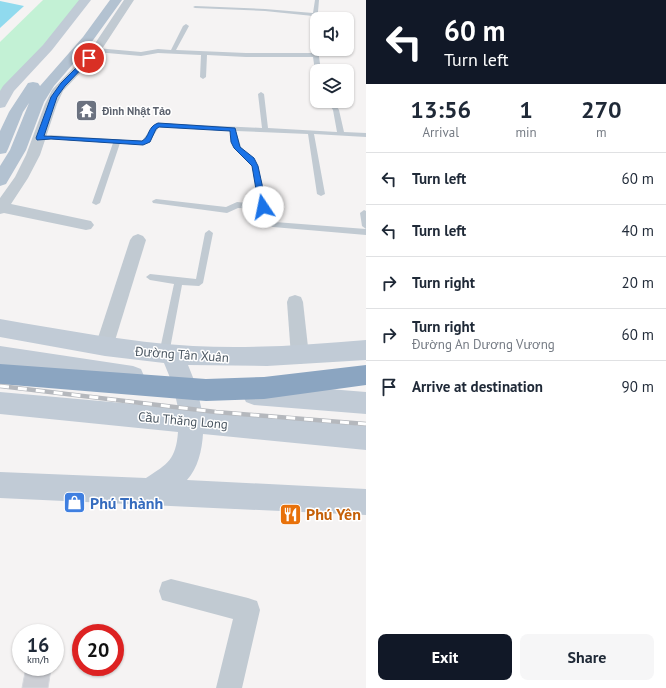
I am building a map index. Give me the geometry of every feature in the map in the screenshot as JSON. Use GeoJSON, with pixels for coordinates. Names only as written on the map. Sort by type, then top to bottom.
{"type":"FeatureCollection","features":[{"type":"Feature","properties":{"kind":"highway"},"geometry":{"type":"LineString","coordinates":[[0,374],[206,390],[264,388],[366,375]]}},
{"type":"Feature","properties":{"kind":"main road"},"geometry":{"type":"LineString","coordinates":[[0,104],[2,98],[16,79],[42,55],[85,0]]}},
{"type":"Feature","properties":{"kind":"main road"},"geometry":{"type":"LineString","coordinates":[[0,149],[24,98],[36,82],[68,47],[103,0]]}},
{"type":"Feature","properties":{"kind":"main road"},"geometry":{"type":"LineString","coordinates":[[0,180],[18,150],[37,102],[48,84],[87,40],[116,0]]}},
{"type":"Feature","properties":{"kind":"main road"},"geometry":{"type":"LineString","coordinates":[[56,76],[80,61],[106,28],[116,20]]}},
{"type":"Feature","properties":{"kind":"main road","name":"Đường Tân Xuân"},"geometry":{"type":"LineString","coordinates":[[0,328],[104,347],[167,354],[245,358],[300,356],[366,350]]}},
{"type":"Feature","properties":{"kind":"main road"},"geometry":{"type":"LineString","coordinates":[[149,491],[174,474],[183,463],[188,448],[191,423],[190,398],[186,384],[167,354]]}},
{"type":"Feature","properties":{"kind":"main road"},"geometry":{"type":"LineString","coordinates":[[0,356],[255,394],[366,403]]}},
{"type":"Feature","properties":{"kind":"main road","name":"Cầu Thăng Long"},"geometry":{"type":"LineString","coordinates":[[0,403],[366,438]]}},
{"type":"Feature","properties":{"kind":"main road"},"geometry":{"type":"LineString","coordinates":[[0,485],[366,502]]}},
{"type":"Feature","properties":{"kind":"street"},"geometry":{"type":"LineString","coordinates":[[86,225],[1,208],[21,178],[40,138],[51,104],[58,90],[96,50],[129,0]]}},
{"type":"Feature","properties":{"kind":"street"},"geometry":{"type":"LineString","coordinates":[[104,347],[138,240]]}},
{"type":"Feature","properties":{"kind":"street"},"geometry":{"type":"LineString","coordinates":[[295,302],[300,356]]}},
{"type":"Feature","properties":{"kind":"street"},"geometry":{"type":"LineString","coordinates":[[171,591],[248,610],[229,688]]}},
{"type":"Feature","properties":{"kind":"lane"},"geometry":{"type":"LineString","coordinates":[[315,12],[317,0]]}},
{"type":"Feature","properties":{"kind":"lane"},"geometry":{"type":"LineString","coordinates":[[195,7],[265,10],[310,14]]}},
{"type":"Feature","properties":{"kind":"lane"},"geometry":{"type":"LineString","coordinates":[[173,51],[186,26]]}},
{"type":"Feature","properties":{"kind":"lane"},"geometry":{"type":"LineString","coordinates":[[96,50],[141,54],[158,50],[246,55],[310,55]]}},
{"type":"Feature","properties":{"kind":"lane"},"geometry":{"type":"LineString","coordinates":[[203,77],[204,53]]}},
{"type":"Feature","properties":{"kind":"lane"},"geometry":{"type":"LineString","coordinates":[[261,94],[265,130]]}},
{"type":"Feature","properties":{"kind":"lane"},"geometry":{"type":"LineString","coordinates":[[335,108],[341,134]]}},
{"type":"Feature","properties":{"kind":"lane"},"geometry":{"type":"LineString","coordinates":[[40,138],[51,137],[143,143],[148,140],[154,128],[158,125],[366,135]]}},
{"type":"Feature","properties":{"kind":"lane"},"geometry":{"type":"LineString","coordinates":[[233,129],[234,142],[237,148],[251,160],[255,166],[263,207],[273,224],[366,232]]}},
{"type":"Feature","properties":{"kind":"lane"},"geometry":{"type":"LineString","coordinates":[[311,133],[321,194]]}},
{"type":"Feature","properties":{"kind":"lane"},"geometry":{"type":"LineString","coordinates":[[96,203],[117,142]]}},
{"type":"Feature","properties":{"kind":"lane"},"geometry":{"type":"LineString","coordinates":[[156,202],[177,203],[227,210],[237,205],[263,207]]}},
{"type":"Feature","properties":{"kind":"lane"},"geometry":{"type":"LineString","coordinates":[[364,213],[366,226]]}},
{"type":"Feature","properties":{"kind":"lane"},"geometry":{"type":"LineString","coordinates":[[150,277],[199,283],[209,233]]}},
{"type":"Feature","properties":{"kind":"lane"},"geometry":{"type":"LineString","coordinates":[[167,354],[179,281]]}},
{"type":"Feature","properties":{"kind":"green space"},"geometry":{"type":"Polygon","coordinates":[[[43,0],[85,0],[0,104],[0,42],[43,0]]]}},
{"type":"Feature","properties":{"kind":"water"},"geometry":{"type":"Polygon","coordinates":[[[0,1],[24,6],[0,28],[0,1]]]}},
{"type":"Feature","properties":{"kind":"building"},"geometry":{"type":"Polygon","coordinates":[[[24,676],[50,676],[48,688],[22,688],[24,676]]]}},
{"type":"Feature","properties":{"kind":"railway"},"geometry":{"type":"LineString","coordinates":[[0,386],[216,412],[366,424]]}},
{"type":"Feature","properties":{"kind":"place","name":"Đình Nhật Tảo"},"geometry":{"type":"Point","coordinates":[87,111]}},
{"type":"Feature","properties":{"kind":"place","name":"Phú Thành"},"geometry":{"type":"Point","coordinates":[75,503]}},
{"type":"Feature","properties":{"kind":"place","name":"Phú Yên"},"geometry":{"type":"Point","coordinates":[290,514]}},
{"type":"Feature","properties":{"kind":"route"},"geometry":{"type":"LineString","coordinates":[[89,58],[58,90],[48,112],[40,138],[51,137],[143,143],[148,140],[154,128],[158,125],[233,129],[234,142],[237,148],[251,160],[255,166],[263,207]]}}]}
